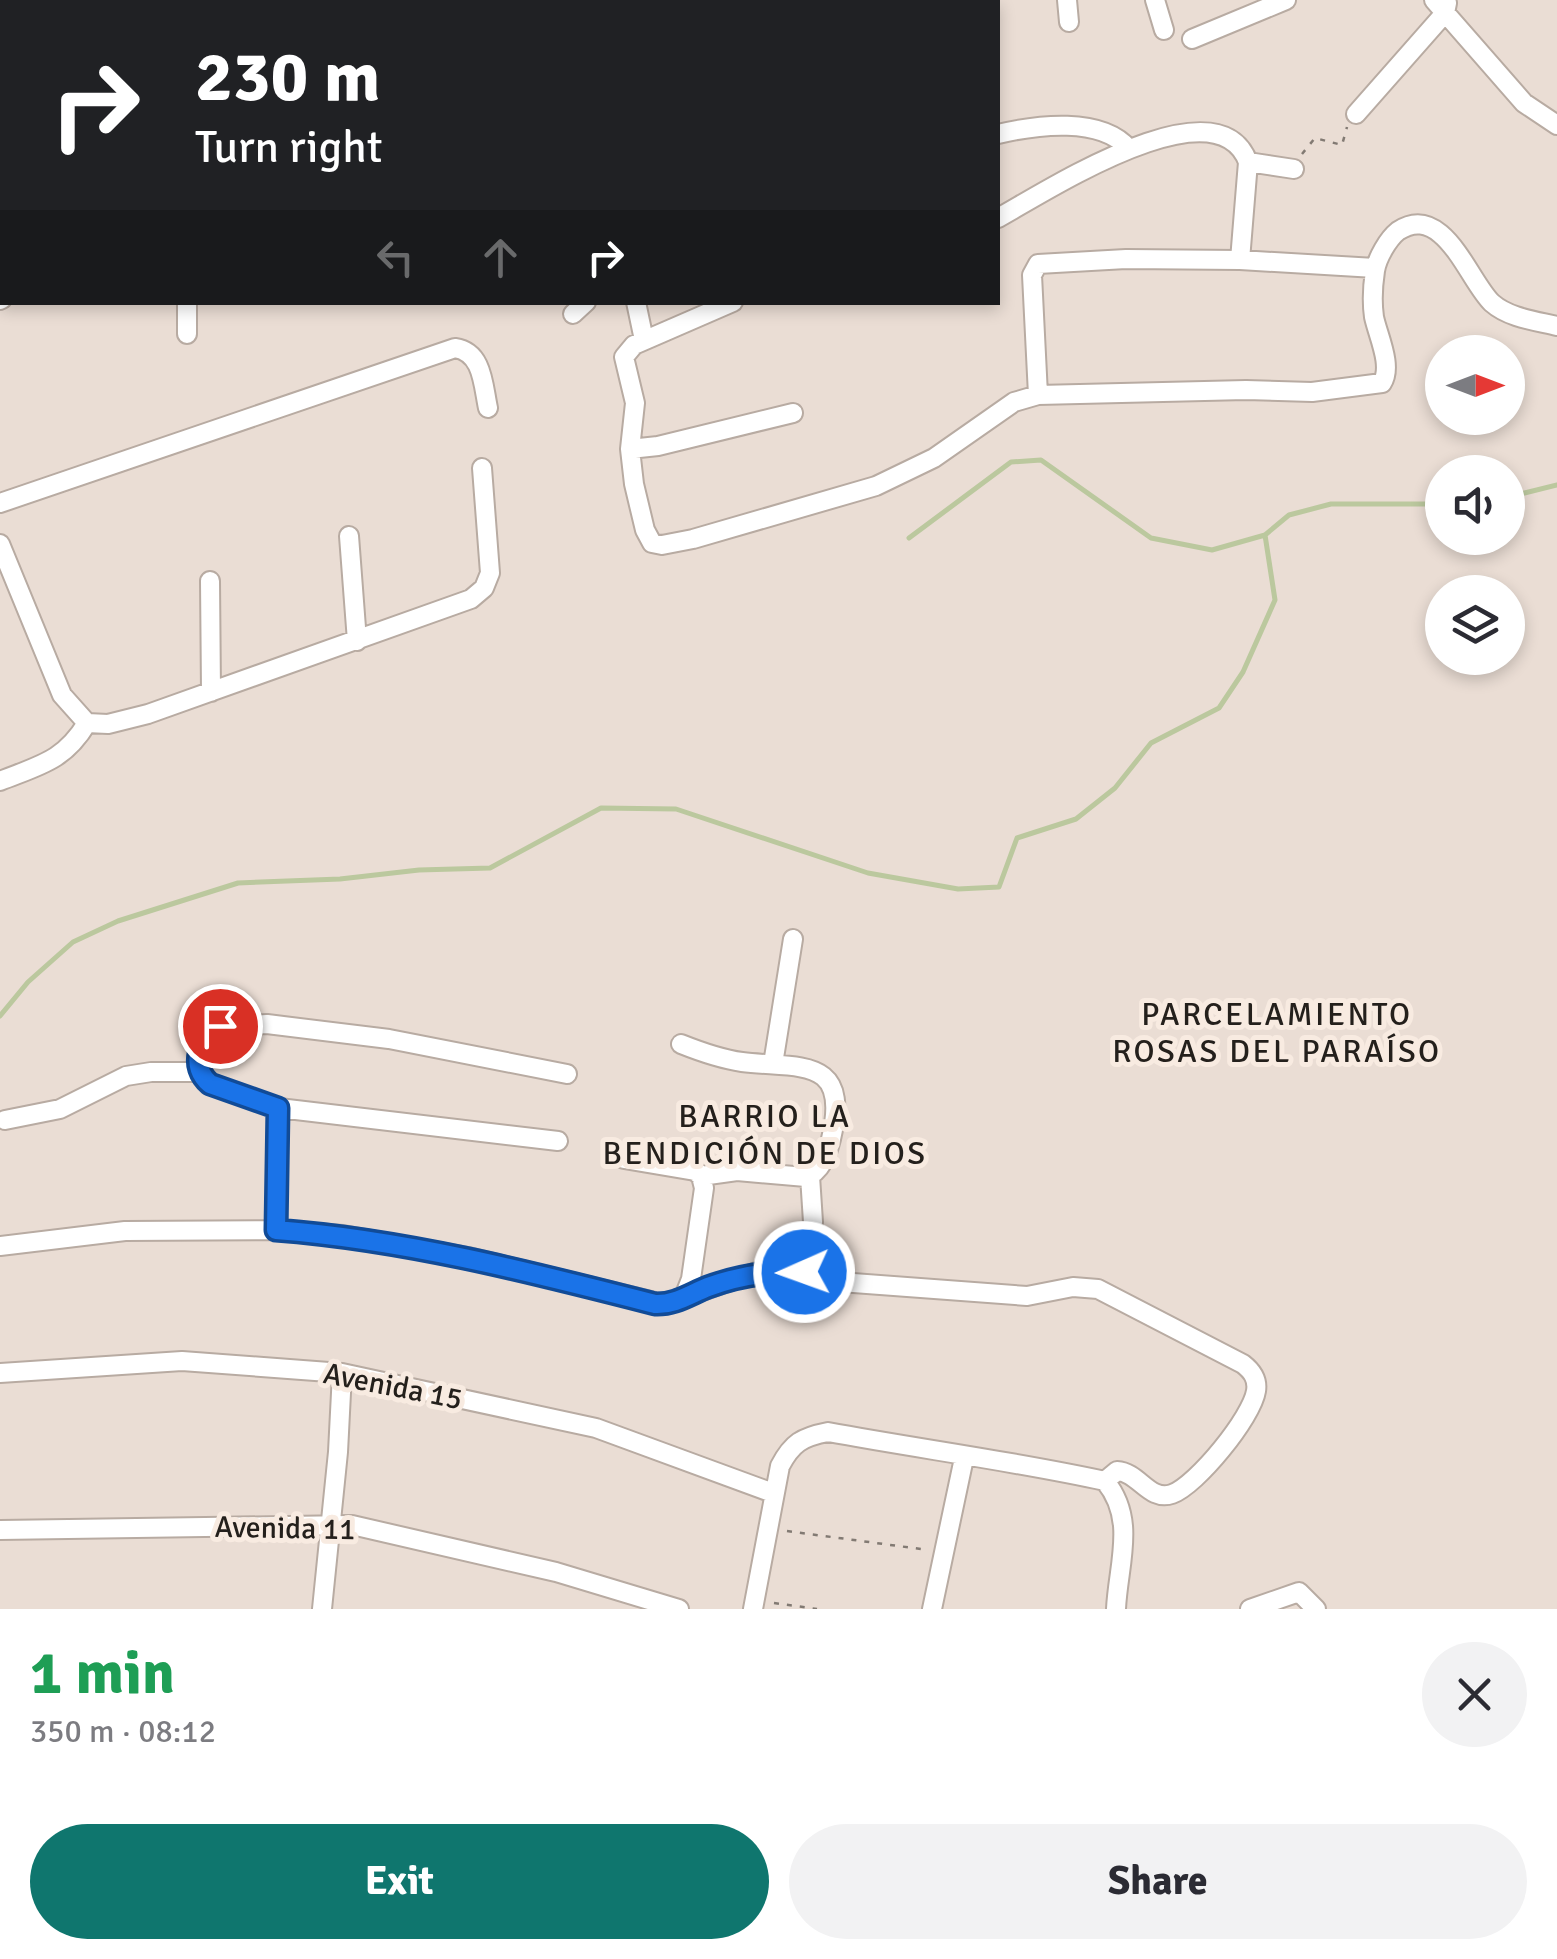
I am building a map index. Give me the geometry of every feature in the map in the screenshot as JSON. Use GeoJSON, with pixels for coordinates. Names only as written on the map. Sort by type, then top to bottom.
{"type":"FeatureCollection","features":[{"type":"Feature","properties":{"kind":"street"},"geometry":{"type":"LineString","coordinates":[[1068,0],[1069,22]]}},
{"type":"Feature","properties":{"kind":"street"},"geometry":{"type":"LineString","coordinates":[[1155,0],[1164,30]]}},
{"type":"Feature","properties":{"kind":"street"},"geometry":{"type":"LineString","coordinates":[[1192,39],[1286,0]]}},
{"type":"Feature","properties":{"kind":"street"},"geometry":{"type":"LineString","coordinates":[[1356,114],[1442,4],[1517,96],[1557,125]]}},
{"type":"Feature","properties":{"kind":"street"},"geometry":{"type":"LineString","coordinates":[[1000,134],[1051,127],[1087,128],[1114,135],[1129,149]]}},
{"type":"Feature","properties":{"kind":"street"},"geometry":{"type":"LineString","coordinates":[[1000,217],[1155,138],[1206,132],[1234,142],[1248,162],[1240,260]]}},
{"type":"Feature","properties":{"kind":"street"},"geometry":{"type":"LineString","coordinates":[[1248,162],[1294,168]]}},
{"type":"Feature","properties":{"kind":"street"},"geometry":{"type":"LineString","coordinates":[[726,305],[644,340],[624,357],[636,403],[630,449],[634,484],[652,544],[662,545],[876,486],[934,458],[1014,402],[1038,396],[1312,392],[1376,386],[1385,380],[1386,368],[1374,312],[1375,268],[1392,237],[1412,226],[1426,227],[1441,236],[1466,262],[1493,304],[1557,326]]}},
{"type":"Feature","properties":{"kind":"street"},"geometry":{"type":"LineString","coordinates":[[1038,396],[1032,275],[1038,264],[1126,258],[1375,268]]}},
{"type":"Feature","properties":{"kind":"street"},"geometry":{"type":"LineString","coordinates":[[187,305],[187,334]]}},
{"type":"Feature","properties":{"kind":"street"},"geometry":{"type":"LineString","coordinates":[[637,305],[644,340]]}},
{"type":"Feature","properties":{"kind":"street"},"geometry":{"type":"LineString","coordinates":[[0,503],[455,348],[468,351],[476,359],[488,408]]}},
{"type":"Feature","properties":{"kind":"street"},"geometry":{"type":"LineString","coordinates":[[630,449],[658,446],[792,413]]}},
{"type":"Feature","properties":{"kind":"street"},"geometry":{"type":"LineString","coordinates":[[87,723],[122,721],[212,692],[471,599],[484,588],[490,574],[482,468]]}},
{"type":"Feature","properties":{"kind":"street"},"geometry":{"type":"LineString","coordinates":[[349,536],[358,640]]}},
{"type":"Feature","properties":{"kind":"street"},"geometry":{"type":"LineString","coordinates":[[0,544],[62,695],[87,723]]}},
{"type":"Feature","properties":{"kind":"street"},"geometry":{"type":"LineString","coordinates":[[210,580],[212,692]]}},
{"type":"Feature","properties":{"kind":"street"},"geometry":{"type":"LineString","coordinates":[[0,781],[54,760],[70,748],[87,723]]}},
{"type":"Feature","properties":{"kind":"street"},"geometry":{"type":"LineString","coordinates":[[773,1064],[793,939]]}},
{"type":"Feature","properties":{"kind":"street"},"geometry":{"type":"LineString","coordinates":[[558,1142],[278,1108],[210,1084],[199,1072],[198,1060],[204,1041],[214,1030],[233,1024],[334,1030],[567,1074]]}},
{"type":"Feature","properties":{"kind":"street"},"geometry":{"type":"LineString","coordinates":[[624,1159],[702,1176],[737,1171],[810,1176],[818,1171],[831,1138],[834,1104],[831,1088],[821,1073],[732,1060],[681,1044]]}},
{"type":"Feature","properties":{"kind":"street"},"geometry":{"type":"LineString","coordinates":[[5,1120],[60,1109],[126,1076],[199,1072]]}},
{"type":"Feature","properties":{"kind":"street"},"geometry":{"type":"LineString","coordinates":[[276,1230],[278,1108]]}},
{"type":"Feature","properties":{"kind":"street"},"geometry":{"type":"LineString","coordinates":[[684,1297],[692,1278],[704,1188],[702,1176]]}},
{"type":"Feature","properties":{"kind":"street"},"geometry":{"type":"LineString","coordinates":[[804,1272],[813,1222],[810,1176]]}},
{"type":"Feature","properties":{"kind":"street"},"geometry":{"type":"LineString","coordinates":[[0,1246],[125,1231],[276,1230],[343,1235],[468,1258],[655,1304],[671,1303],[757,1272],[804,1272],[818,1281],[1027,1296],[1073,1287],[1098,1289],[1244,1364],[1252,1372],[1256,1389],[1246,1415],[1201,1475],[1177,1492],[1164,1495],[1149,1491],[1128,1471],[1118,1470],[1104,1481]]}},
{"type":"Feature","properties":{"kind":"street","name":"Avenida 15"},"geometry":{"type":"LineString","coordinates":[[0,1374],[182,1360],[342,1373],[596,1428],[773,1493]]}},
{"type":"Feature","properties":{"kind":"street"},"geometry":{"type":"LineString","coordinates":[[322,1609],[342,1373]]}},
{"type":"Feature","properties":{"kind":"street"},"geometry":{"type":"LineString","coordinates":[[754,1605],[780,1466],[792,1444],[809,1435],[828,1432],[1104,1481],[1123,1517],[1124,1550],[1116,1609]]}},
{"type":"Feature","properties":{"kind":"street"},"geometry":{"type":"LineString","coordinates":[[932,1609],[964,1458]]}},
{"type":"Feature","properties":{"kind":"street","name":"Avenida 11"},"geometry":{"type":"LineString","coordinates":[[0,1530],[352,1525],[538,1568],[680,1609]]}},
{"type":"Feature","properties":{"kind":"street"},"geometry":{"type":"LineString","coordinates":[[1250,1609],[1299,1592],[1316,1609]]}},
{"type":"Feature","properties":{"kind":"path"},"geometry":{"type":"LineString","coordinates":[[1294,168],[1315,138],[1342,145],[1344,130],[1356,114]]}},
{"type":"Feature","properties":{"kind":"path"},"geometry":{"type":"LineString","coordinates":[[767,1528],[944,1552]]}},
{"type":"Feature","properties":{"kind":"path"},"geometry":{"type":"LineString","coordinates":[[754,1605],[817,1609]]}},
{"type":"Feature","properties":{"kind":"waterway"},"geometry":{"type":"LineString","coordinates":[[909,538],[1011,462],[1041,460],[1151,538],[1212,550],[1265,535],[1289,515],[1331,504],[1425,504]]}},
{"type":"Feature","properties":{"kind":"waterway"},"geometry":{"type":"LineString","coordinates":[[1525,493],[1557,485]]}},
{"type":"Feature","properties":{"kind":"waterway"},"geometry":{"type":"LineString","coordinates":[[0,1016],[28,982],[73,942],[118,921],[238,883],[490,868],[601,808],[676,809],[868,873],[958,889],[999,887],[1017,838],[1076,819],[1115,788],[1151,743],[1219,708],[1243,672],[1275,600],[1265,535]]}},
{"type":"Feature","properties":{"kind":"district","name":"PARCELAMIENTO ROSAS DEL PARAÍSO"},"geometry":{"type":"Point","coordinates":[1277,1032]}},
{"type":"Feature","properties":{"kind":"district","name":"BARRIO LA BENDICIÓN DE DIOS"},"geometry":{"type":"Point","coordinates":[765,1134]}},
{"type":"Feature","properties":{"kind":"route"},"geometry":{"type":"LineString","coordinates":[[220,1026],[208,1035],[198,1054],[199,1072],[210,1084],[278,1108],[276,1230],[343,1235],[468,1258],[655,1304],[671,1303],[757,1272],[804,1272]]}}]}
